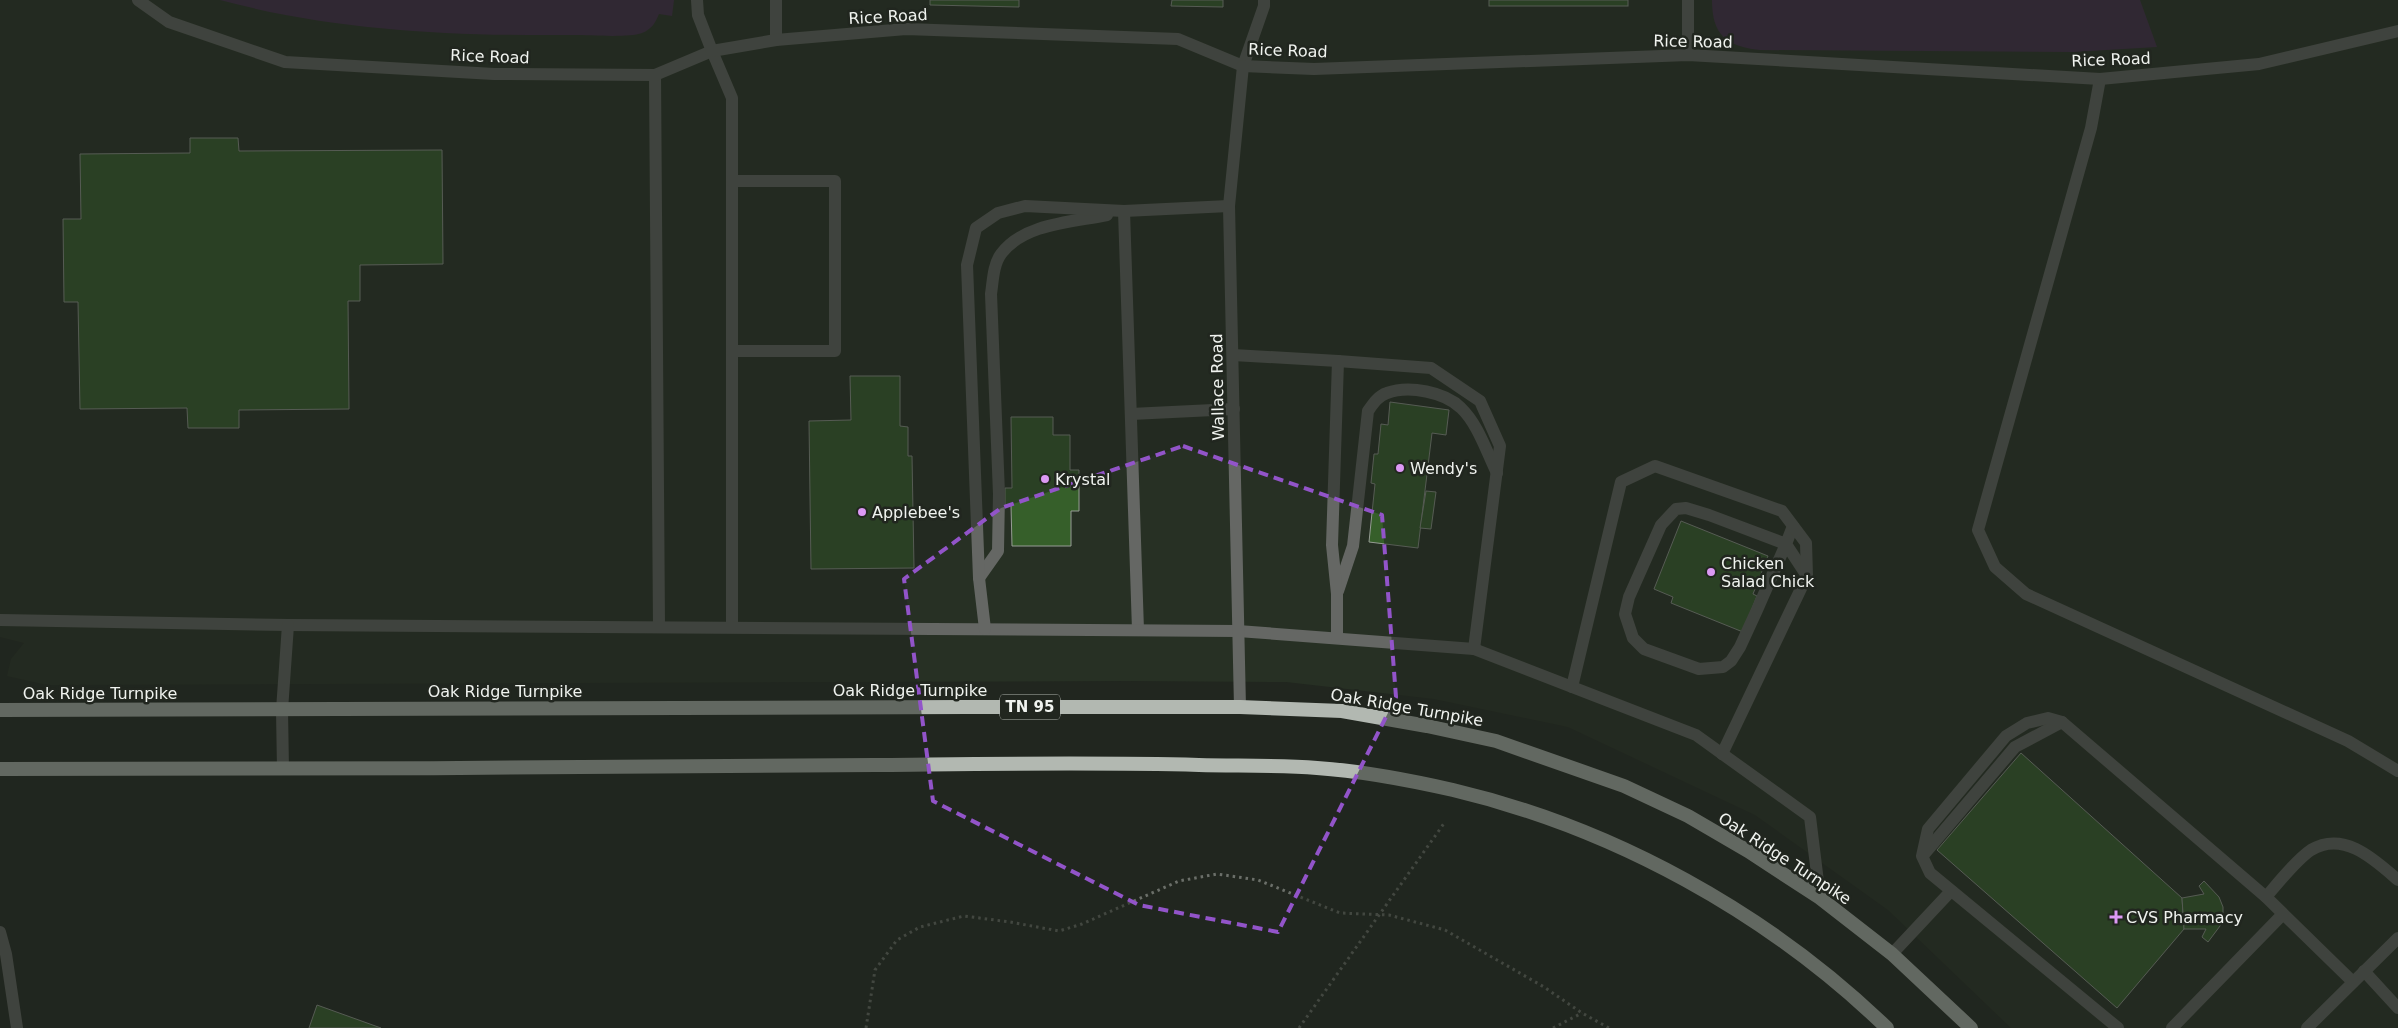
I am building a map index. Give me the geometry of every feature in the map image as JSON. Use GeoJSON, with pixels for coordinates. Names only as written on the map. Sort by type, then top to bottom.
{"type":"FeatureCollection","features":[{"type":"Feature","properties":{"kind":"highway","name":"Oak Ridge Turnpike"},"geometry":{"type":"LineString","coordinates":[[0,710],[1240,707],[1342,711],[1427,726],[1496,741],[1624,786],[1696,821],[1748,851],[1820,898],[1892,954],[1970,1028]]}},
{"type":"Feature","properties":{"kind":"highway"},"geometry":{"type":"LineString","coordinates":[[0,769],[283,770],[1110,763],[1318,768],[1386,777],[1450,789],[1514,806],[1581,830],[1639,855],[1702,890],[1762,927],[1858,1000],[1888,1028]]}},
{"type":"Feature","properties":{"kind":"street","name":"Rice Road"},"geometry":{"type":"LineString","coordinates":[[138,0],[169,22],[285,62],[494,74],[655,74],[712,51],[776,40],[906,29],[1178,39],[1243,66],[1314,69],[1688,55],[2100,79],[2259,64],[2398,31]]}},
{"type":"Feature","properties":{"kind":"street"},"geometry":{"type":"LineString","coordinates":[[697,0],[698,15],[732,98],[732,627]]}},
{"type":"Feature","properties":{"kind":"street"},"geometry":{"type":"LineString","coordinates":[[776,0],[776,40]]}},
{"type":"Feature","properties":{"kind":"street","name":"Wallace Road"},"geometry":{"type":"LineString","coordinates":[[1240,707],[1230,206],[1243,66],[1264,6],[1264,0]]}},
{"type":"Feature","properties":{"kind":"street"},"geometry":{"type":"LineString","coordinates":[[1688,0],[1688,55]]}},
{"type":"Feature","properties":{"kind":"street"},"geometry":{"type":"LineString","coordinates":[[655,74],[659,627]]}},
{"type":"Feature","properties":{"kind":"street"},"geometry":{"type":"LineString","coordinates":[[2100,79],[2091,128],[1978,530],[1995,567],[2026,594],[2348,741],[2398,771]]}},
{"type":"Feature","properties":{"kind":"street"},"geometry":{"type":"LineString","coordinates":[[732,181],[835,181],[835,351],[732,351]]}},
{"type":"Feature","properties":{"kind":"street"},"geometry":{"type":"LineString","coordinates":[[985,629],[979,578],[967,265],[976,228],[998,214],[1025,206],[1124,211],[1230,206]]}},
{"type":"Feature","properties":{"kind":"street"},"geometry":{"type":"LineString","coordinates":[[1124,211],[1138,630]]}},
{"type":"Feature","properties":{"kind":"street"},"geometry":{"type":"LineString","coordinates":[[979,578],[998,551],[999,494],[991,294],[994,272],[1001,254],[1015,240],[1034,230],[1124,211]]}},
{"type":"Feature","properties":{"kind":"street"},"geometry":{"type":"LineString","coordinates":[[1233,355],[1431,368],[1480,401],[1500,446],[1474,649]]}},
{"type":"Feature","properties":{"kind":"street"},"geometry":{"type":"LineString","coordinates":[[1337,638],[1337,594],[1332,545],[1338,361]]}},
{"type":"Feature","properties":{"kind":"street"},"geometry":{"type":"LineString","coordinates":[[1337,594],[1353,546],[1368,411],[1376,400],[1386,393],[1401,390],[1422,392],[1445,398],[1461,408],[1475,428],[1497,473]]}},
{"type":"Feature","properties":{"kind":"street"},"geometry":{"type":"LineString","coordinates":[[1131,414],[1234,409]]}},
{"type":"Feature","properties":{"kind":"street"},"geometry":{"type":"LineString","coordinates":[[1572,687],[1621,482],[1655,466],[1782,511],[1806,543],[1807,576],[1722,754]]}},
{"type":"Feature","properties":{"kind":"street"},"geometry":{"type":"LineString","coordinates":[[1793,526],[1786,544],[1740,647],[1731,662],[1723,667],[1699,669],[1644,648],[1633,638],[1625,614],[1629,597],[1661,525],[1676,509],[1686,508],[1710,515],[1786,544],[1807,576]]}},
{"type":"Feature","properties":{"kind":"street"},"geometry":{"type":"LineString","coordinates":[[0,620],[288,625],[1238,630],[1474,649],[1696,735],[1810,817],[1820,898]]}},
{"type":"Feature","properties":{"kind":"street"},"geometry":{"type":"LineString","coordinates":[[283,770],[282,710],[288,625]]}},
{"type":"Feature","properties":{"kind":"street"},"geometry":{"type":"LineString","coordinates":[[2118,1028],[1930,873],[1922,856],[1928,829],[2006,736],[2027,723],[2048,718],[2062,722],[2266,897],[2353,982]]}},
{"type":"Feature","properties":{"kind":"street"},"geometry":{"type":"LineString","coordinates":[[2266,897],[2311,850],[2327,844],[2348,846],[2372,856],[2398,880]]}},
{"type":"Feature","properties":{"kind":"street"},"geometry":{"type":"LineString","coordinates":[[1892,954],[1951,891]]}},
{"type":"Feature","properties":{"kind":"street"},"geometry":{"type":"LineString","coordinates":[[2172,1028],[2283,914]]}},
{"type":"Feature","properties":{"kind":"street"},"geometry":{"type":"LineString","coordinates":[[0,932],[6,954],[17,1028]]}},
{"type":"Feature","properties":{"kind":"street"},"geometry":{"type":"LineString","coordinates":[[2307,1028],[2398,938]]}},
{"type":"Feature","properties":{"kind":"street"},"geometry":{"type":"LineString","coordinates":[[2364,972],[2398,1008]]}},
{"type":"Feature","properties":{"kind":"path"},"geometry":{"type":"LineString","coordinates":[[1299,1028],[1445,822]]}},
{"type":"Feature","properties":{"kind":"path"},"geometry":{"type":"LineString","coordinates":[[866,1028],[875,970],[897,940],[920,927],[964,916],[1059,931],[1082,924],[1179,881],[1217,874],[1258,880],[1340,913],[1381,914],[1445,930],[1544,987],[1582,1013],[1609,1028]]}},
{"type":"Feature","properties":{"kind":"path"},"geometry":{"type":"LineString","coordinates":[[1553,1028],[1582,1013]]}},
{"type":"Feature","properties":{"kind":"highlighted area"},"geometry":{"type":"Polygon","coordinates":[[[1183,446],[1382,515],[1396,697],[1278,932],[1139,905],[933,801],[904,579],[1001,508],[1183,446]]]}},
{"type":"Feature","properties":{"kind":"shaded area"},"geometry":{"type":"Polygon","coordinates":[[[0,0],[2398,0],[2398,1028],[2011,1028],[1888,910],[1755,815],[1568,727],[1434,699],[1286,682],[47,685],[7,676],[11,659],[24,643],[0,637],[0,0]]]}},
{"type":"Feature","properties":{"kind":"shaded area"},"geometry":{"type":"Polygon","coordinates":[[[220,0],[674,0],[672,16],[659,14],[648,30],[636,35],[609,36],[440,33],[396,30],[307,19],[220,0]]]}},
{"type":"Feature","properties":{"kind":"shaded area"},"geometry":{"type":"Polygon","coordinates":[[[1712,0],[2140,0],[2157,47],[2073,52],[1760,50],[1738,45],[1723,37],[1715,22],[1712,0]]]}},
{"type":"Feature","properties":{"kind":"building"},"geometry":{"type":"Polygon","coordinates":[[[930,0],[1019,0],[1019,7],[930,5],[930,0]]]}},
{"type":"Feature","properties":{"kind":"building"},"geometry":{"type":"Polygon","coordinates":[[[1172,0],[1223,0],[1223,7],[1171,6],[1172,0]]]}},
{"type":"Feature","properties":{"kind":"building"},"geometry":{"type":"Polygon","coordinates":[[[1489,0],[1628,0],[1628,6],[1489,6],[1489,0]]]}},
{"type":"Feature","properties":{"kind":"building"},"geometry":{"type":"Polygon","coordinates":[[[190,138],[238,138],[239,151],[442,150],[443,264],[360,265],[360,301],[348,301],[349,409],[239,410],[239,428],[188,428],[187,408],[80,409],[78,302],[64,302],[63,219],[81,219],[80,154],[190,153],[190,138]]]}},
{"type":"Feature","properties":{"kind":"building","name":"Applebee's"},"geometry":{"type":"Polygon","coordinates":[[[850,376],[900,376],[900,426],[908,427],[908,456],[912,456],[914,568],[811,569],[809,421],[851,420],[850,376]]]}},
{"type":"Feature","properties":{"kind":"building","name":"Wendy's"},"geometry":{"type":"Polygon","coordinates":[[[1390,402],[1449,410],[1446,435],[1432,433],[1418,548],[1369,542],[1375,484],[1371,483],[1374,454],[1378,454],[1381,424],[1388,425],[1390,402]]]}},
{"type":"Feature","properties":{"kind":"building","name":"Krystal"},"geometry":{"type":"Polygon","coordinates":[[[1011,417],[1053,417],[1053,435],[1070,435],[1070,470],[1079,470],[1079,511],[1071,511],[1071,546],[1012,546],[1011,505],[1005,505],[1005,488],[1012,488],[1011,417]]]}},
{"type":"Feature","properties":{"kind":"building"},"geometry":{"type":"Polygon","coordinates":[[[1426,491],[1436,492],[1431,529],[1420,528],[1426,491]]]}},
{"type":"Feature","properties":{"kind":"building","name":"Chicken Salad Chick"},"geometry":{"type":"Polygon","coordinates":[[[1681,521],[1768,556],[1753,594],[1757,596],[1743,632],[1671,603],[1673,597],[1654,589],[1681,521]]]}},
{"type":"Feature","properties":{"kind":"building"},"geometry":{"type":"Polygon","coordinates":[[[2021,753],[2182,898],[2184,929],[2117,1008],[1937,850],[2021,753]]]}},
{"type":"Feature","properties":{"kind":"building"},"geometry":{"type":"Polygon","coordinates":[[[2204,881],[2219,897],[2223,907],[2223,917],[2220,926],[2208,942],[2202,937],[2206,929],[2184,929],[2182,898],[2204,894],[2199,886],[2204,881]]]}},
{"type":"Feature","properties":{"kind":"building"},"geometry":{"type":"Polygon","coordinates":[[[317,1005],[381,1028],[309,1028],[317,1005]]]}},
{"type":"Feature","properties":{"kind":"place","name":"Wendy's"},"geometry":{"type":"Point","coordinates":[1400,468]}},
{"type":"Feature","properties":{"kind":"place","name":"Krystal"},"geometry":{"type":"Point","coordinates":[1045,479]}},
{"type":"Feature","properties":{"kind":"place","name":"Applebee's"},"geometry":{"type":"Point","coordinates":[862,512]}},
{"type":"Feature","properties":{"kind":"place","name":"Chicken Salad Chick"},"geometry":{"type":"Point","coordinates":[1711,572]}},
{"type":"Feature","properties":{"kind":"place","name":"CVS Pharmacy"},"geometry":{"type":"Point","coordinates":[2116,917]}}]}
